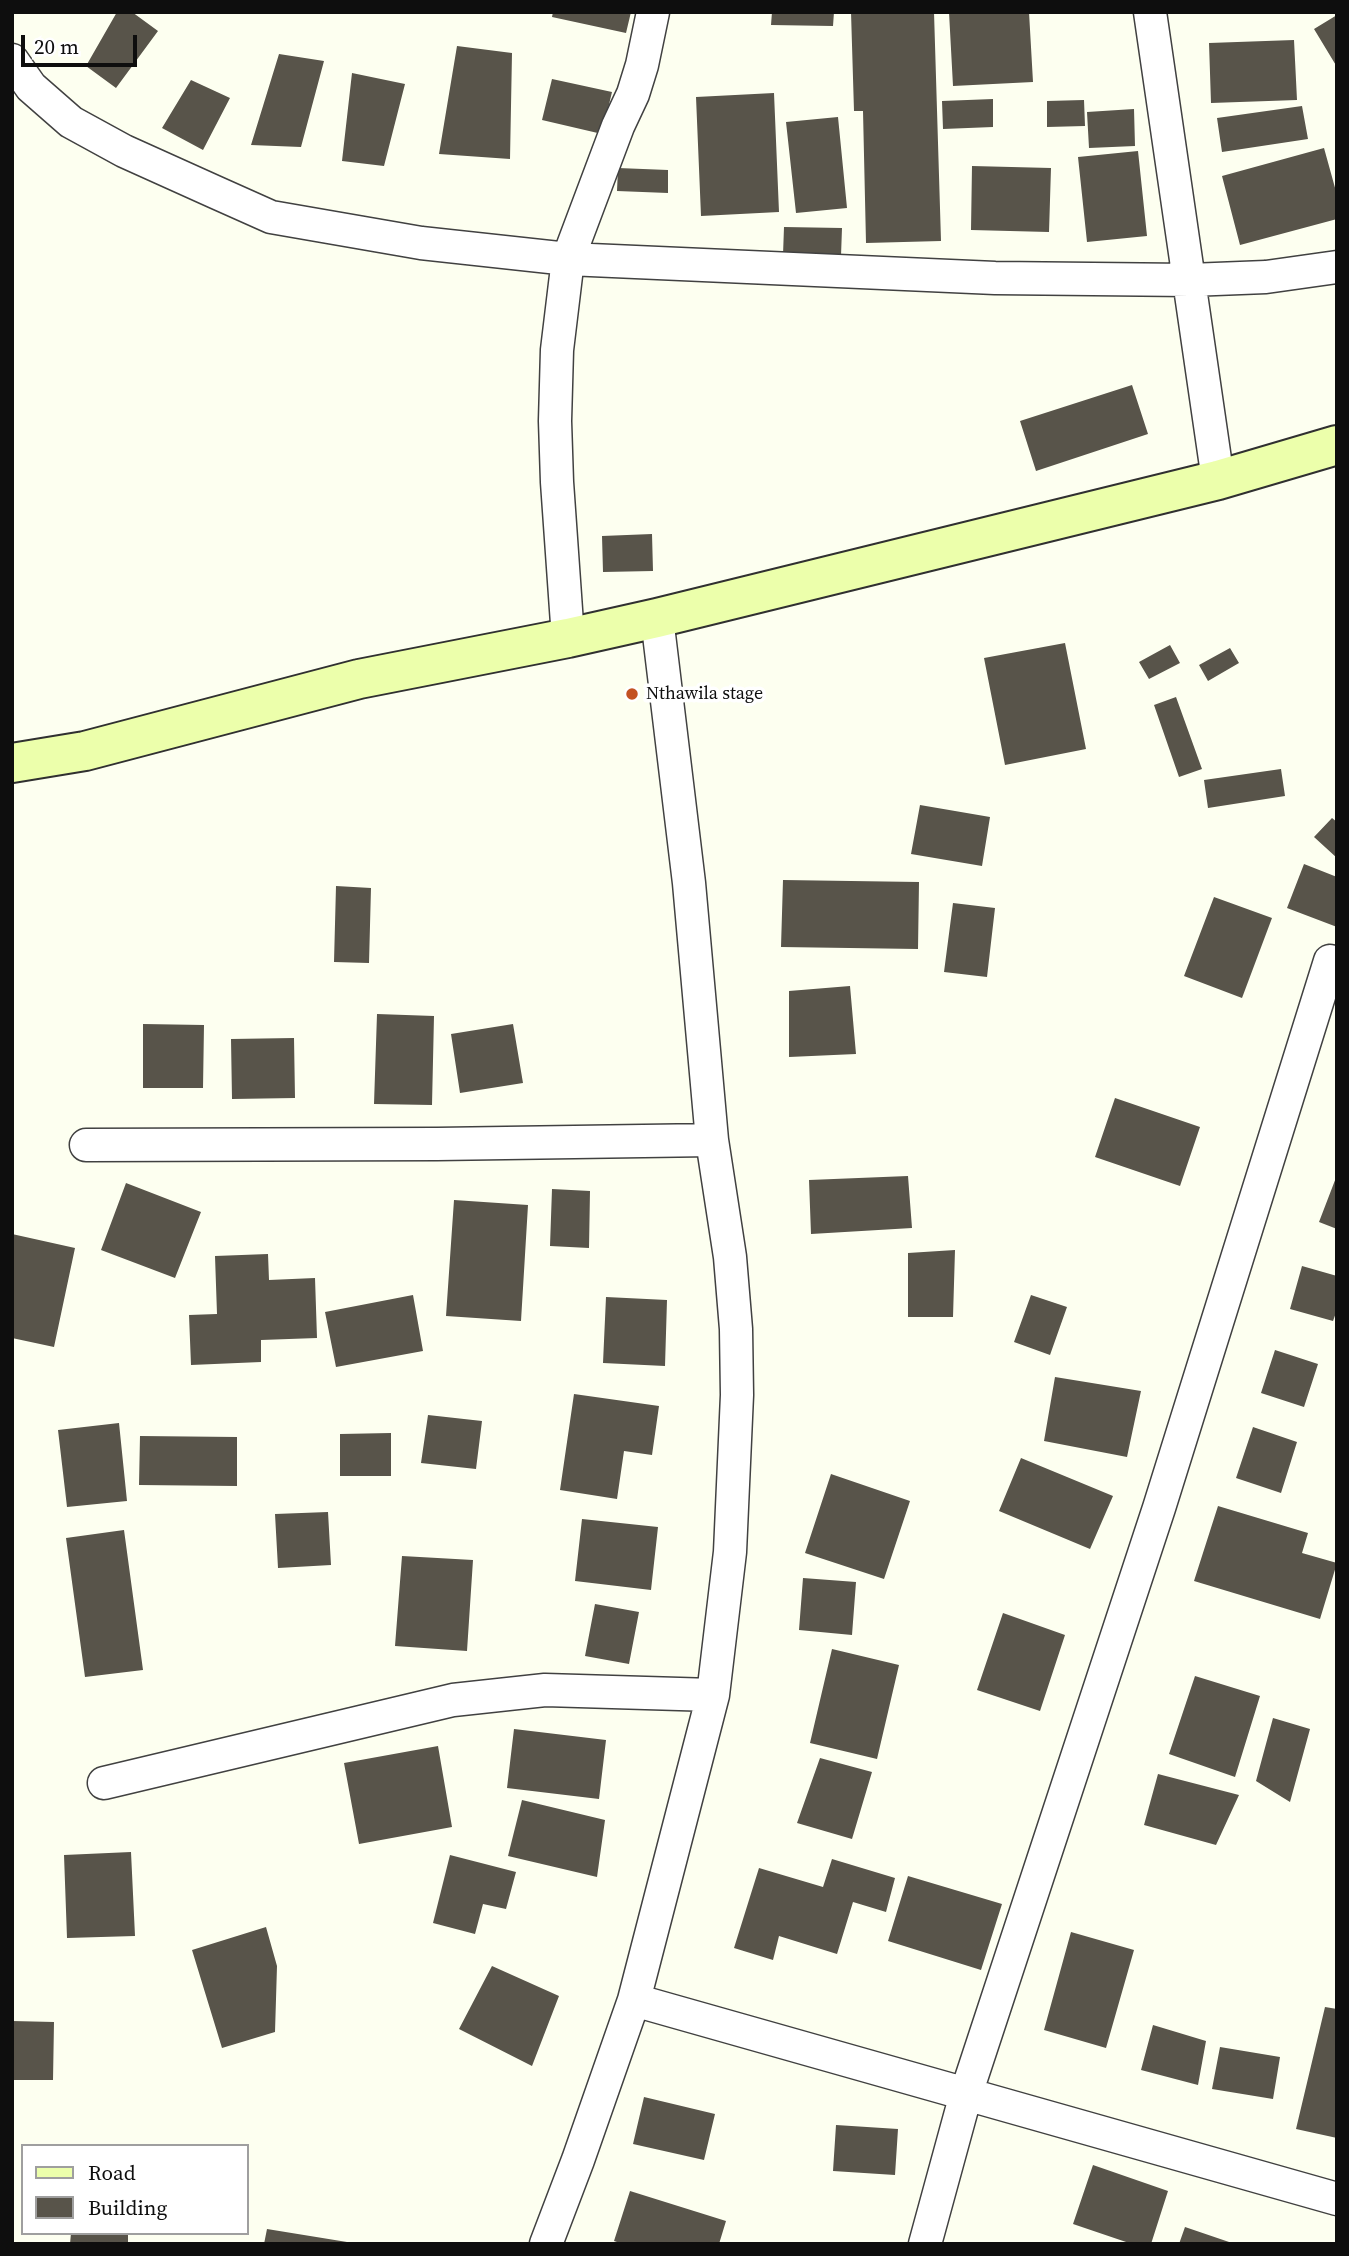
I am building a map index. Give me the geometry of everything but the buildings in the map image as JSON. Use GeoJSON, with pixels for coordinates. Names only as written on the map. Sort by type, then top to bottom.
{"type":"FeatureCollection","features":[{"type":"Feature","properties":{"kind":"main road"},"geometry":{"type":"LineString","coordinates":[[12,763],[85,751],[359,680],[657,618],[1218,480],[1337,445]]}},
{"type":"Feature","properties":{"kind":"street"},"geometry":{"type":"LineString","coordinates":[[568,638],[555,421],[557,349],[568,259],[618,126],[633,94],[653,12]]}},
{"type":"Feature","properties":{"kind":"street"},"geometry":{"type":"LineString","coordinates":[[1150,12],[1218,480]]}},
{"type":"Feature","properties":{"kind":"street"},"geometry":{"type":"LineString","coordinates":[[12,60],[31,87],[71,122],[124,151],[271,217],[421,243],[568,259],[995,278],[1190,280],[1266,276],[1337,267]]}},
{"type":"Feature","properties":{"kind":"street"},"geometry":{"type":"LineString","coordinates":[[546,2244],[634,2000],[713,1695],[730,1552],[737,1395],[736,1329],[730,1257],[712,1140],[689,883],[657,618]]}},
{"type":"Feature","properties":{"kind":"street"},"geometry":{"type":"LineString","coordinates":[[925,2244],[965,2094],[1159,1508],[1330,961]]}},
{"type":"Feature","properties":{"kind":"street"},"geometry":{"type":"LineString","coordinates":[[86,1144],[424,1144],[712,1140]]}},
{"type":"Feature","properties":{"kind":"street"},"geometry":{"type":"LineString","coordinates":[[104,1783],[453,1700],[545,1690],[713,1695]]}},
{"type":"Feature","properties":{"kind":"street"},"geometry":{"type":"LineString","coordinates":[[634,2000],[1337,2199]]}},
{"type":"Feature","properties":{"kind":"place","name":"Nthawila stage"},"geometry":{"type":"Point","coordinates":[632,694]}}]}
